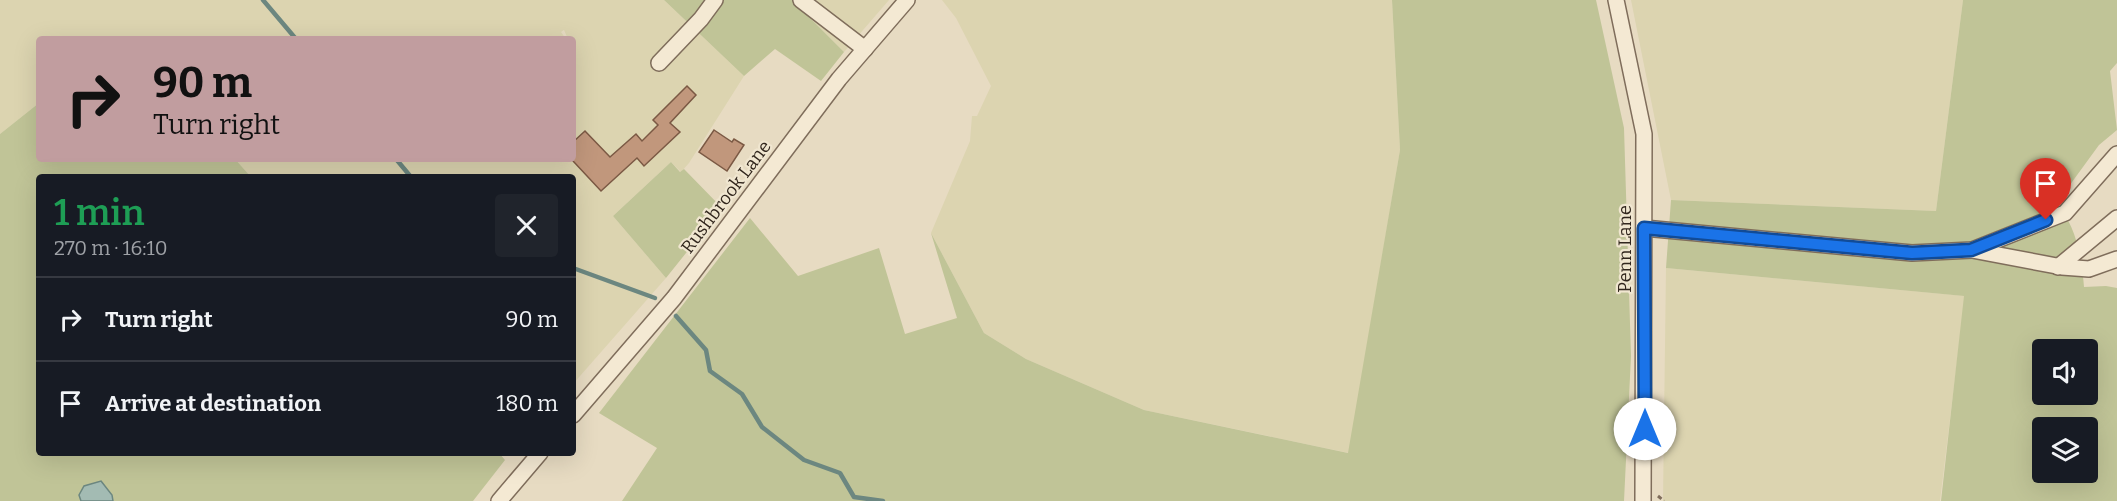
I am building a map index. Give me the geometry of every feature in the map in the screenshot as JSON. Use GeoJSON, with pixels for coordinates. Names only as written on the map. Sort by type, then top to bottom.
{"type":"FeatureCollection","features":[{"type":"Feature","properties":{"kind":"street"},"geometry":{"type":"LineString","coordinates":[[660,63],[701,19],[714,0]]}},
{"type":"Feature","properties":{"kind":"street"},"geometry":{"type":"LineString","coordinates":[[801,0],[866,49]]}},
{"type":"Feature","properties":{"kind":"street","name":"Rushbrook Lane"},"geometry":{"type":"LineString","coordinates":[[576,412],[674,298],[839,79],[907,0]]}},
{"type":"Feature","properties":{"kind":"street","name":"Penn Lane"},"geometry":{"type":"LineString","coordinates":[[1616,0],[1644,134],[1643,501]]}},
{"type":"Feature","properties":{"kind":"street"},"geometry":{"type":"LineString","coordinates":[[1971,250],[2065,213],[2117,154]]}},
{"type":"Feature","properties":{"kind":"street"},"geometry":{"type":"LineString","coordinates":[[2058,267],[2117,218]]}},
{"type":"Feature","properties":{"kind":"street"},"geometry":{"type":"LineString","coordinates":[[1644,228],[1912,253],[1971,250],[2058,267],[2089,269],[2117,259]]}},
{"type":"Feature","properties":{"kind":"street"},"geometry":{"type":"LineString","coordinates":[[499,501],[537,456]]}},
{"type":"Feature","properties":{"kind":"shaded area"},"geometry":{"type":"Polygon","coordinates":[[[0,0],[664,0],[744,76],[681,172],[671,162],[613,216],[666,278],[576,381],[576,174],[248,174],[238,162],[576,162],[576,36],[567,36],[564,30],[561,32],[564,36],[36,36],[36,105],[0,134],[0,0]]]}},
{"type":"Feature","properties":{"kind":"shaded area"},"geometry":{"type":"Polygon","coordinates":[[[792,0],[889,0],[844,52],[792,0]]]}},
{"type":"Feature","properties":{"kind":"shaded area"},"geometry":{"type":"Polygon","coordinates":[[[942,0],[1392,0],[1400,150],[1349,453],[1144,410],[1026,359],[984,333],[931,233],[970,141],[972,116],[977,116],[991,86],[956,18],[942,0]]]}},
{"type":"Feature","properties":{"kind":"shaded area"},"geometry":{"type":"Polygon","coordinates":[[[1631,0],[1963,0],[1936,211],[1671,200],[1631,0]]]}},
{"type":"Feature","properties":{"kind":"shaded area"},"geometry":{"type":"Polygon","coordinates":[[[1666,268],[1965,296],[1940,501],[1663,501],[1666,268]]]}},
{"type":"Feature","properties":{"kind":"green space"},"geometry":{"type":"Polygon","coordinates":[[[664,0],[792,0],[844,52],[821,81],[775,49],[744,76],[664,0]]]}},
{"type":"Feature","properties":{"kind":"green space"},"geometry":{"type":"Polygon","coordinates":[[[1392,0],[1596,0],[1624,128],[1631,356],[1624,501],[622,501],[657,448],[599,413],[750,218],[798,276],[879,248],[905,334],[957,318],[931,233],[984,333],[1026,359],[1144,410],[1348,453],[1400,150],[1392,0]]]}},
{"type":"Feature","properties":{"kind":"green space"},"geometry":{"type":"Polygon","coordinates":[[[1963,0],[2117,0],[2117,63],[2110,71],[2117,130],[2099,145],[2056,204],[2069,221],[2077,242],[2084,287],[2117,288],[2117,501],[1941,501],[1964,296],[1666,268],[1671,200],[1936,211],[1963,0]]]}},
{"type":"Feature","properties":{"kind":"green space"},"geometry":{"type":"Polygon","coordinates":[[[36,105],[36,162],[238,162],[248,174],[36,174],[36,456],[502,456],[505,460],[473,501],[0,501],[0,134],[36,105]]]}},
{"type":"Feature","properties":{"kind":"green space"},"geometry":{"type":"Polygon","coordinates":[[[671,162],[680,172],[684,169],[722,208],[666,278],[613,216],[671,162]]]}},
{"type":"Feature","properties":{"kind":"water"},"geometry":{"type":"Polygon","coordinates":[[[101,481],[112,495],[113,501],[81,501],[79,495],[84,486],[101,481]]]}},
{"type":"Feature","properties":{"kind":"building"},"geometry":{"type":"Polygon","coordinates":[[[687,86],[696,95],[670,123],[680,132],[644,166],[637,158],[601,191],[574,162],[576,162],[576,139],[585,131],[610,157],[636,134],[642,141],[658,125],[653,120],[687,86]]]}},
{"type":"Feature","properties":{"kind":"building"},"geometry":{"type":"Polygon","coordinates":[[[714,130],[732,142],[734,139],[744,145],[727,171],[699,152],[714,130]]]}},
{"type":"Feature","properties":{"kind":"waterway"},"geometry":{"type":"LineString","coordinates":[[263,0],[293,36]]}},
{"type":"Feature","properties":{"kind":"waterway"},"geometry":{"type":"LineString","coordinates":[[398,162],[408,174]]}},
{"type":"Feature","properties":{"kind":"waterway"},"geometry":{"type":"LineString","coordinates":[[576,269],[655,298]]}},
{"type":"Feature","properties":{"kind":"waterway"},"geometry":{"type":"LineString","coordinates":[[676,316],[706,350],[710,371],[742,394],[762,427],[804,460],[840,473],[854,497],[883,501]]}},
{"type":"Feature","properties":{"kind":"route"},"geometry":{"type":"LineString","coordinates":[[1645,429],[1644,228],[1912,253],[1971,250],[2046,220]]}}]}
